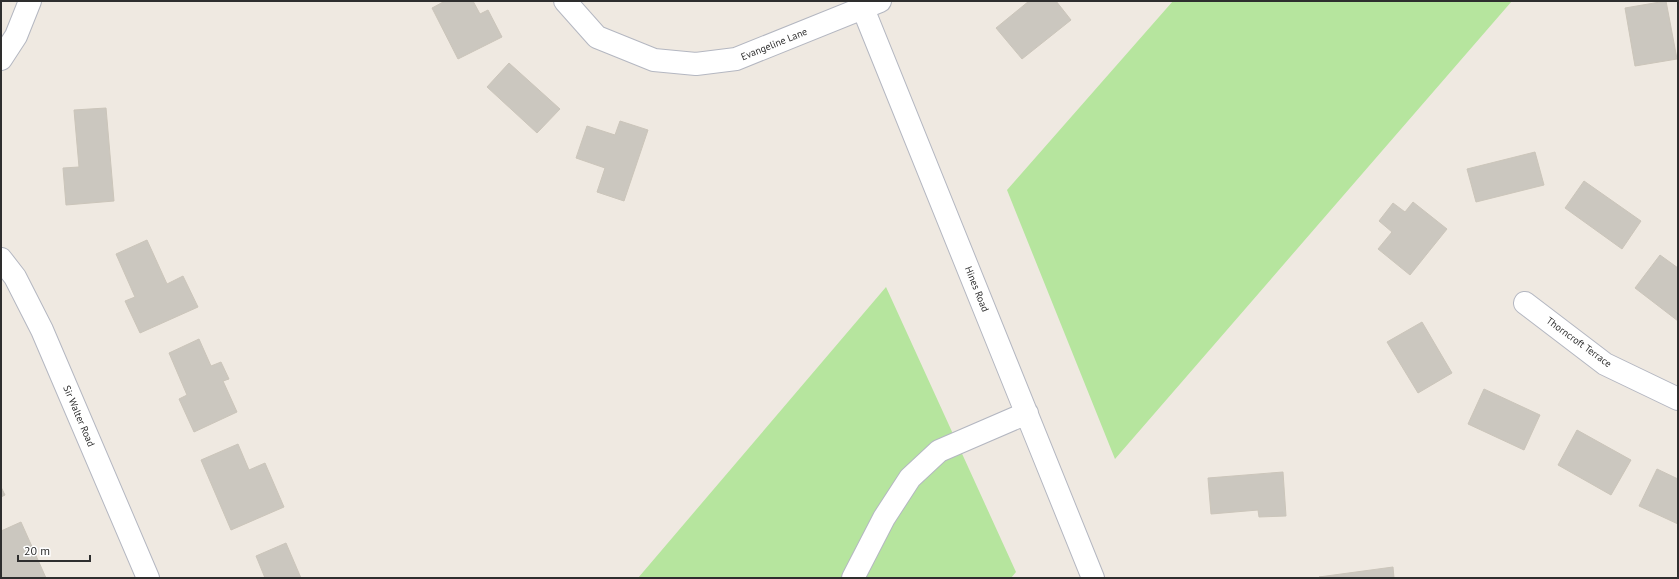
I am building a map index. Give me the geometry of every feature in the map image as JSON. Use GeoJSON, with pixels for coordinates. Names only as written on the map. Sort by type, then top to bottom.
{"type":"FeatureCollection","features":[{"type":"Feature","properties":{"kind":"street"},"geometry":{"type":"LineString","coordinates":[[1,59],[16,36],[30,1]]}},
{"type":"Feature","properties":{"kind":"street","name":"Evangeline Lane"},"geometry":{"type":"LineString","coordinates":[[565,1],[597,37],[654,60],[696,64],[736,59],[867,3]]}},
{"type":"Feature","properties":{"kind":"street","name":"Hines Road"},"geometry":{"type":"LineString","coordinates":[[867,3],[1027,414],[1093,578]]}},
{"type":"Feature","properties":{"kind":"street","name":"Sir Walter Road"},"geometry":{"type":"LineString","coordinates":[[1,259],[15,277],[42,330],[148,578]]}},
{"type":"Feature","properties":{"kind":"street","name":"Thorncroft Terrace"},"geometry":{"type":"LineString","coordinates":[[1525,303],[1605,364],[1678,399]]}},
{"type":"Feature","properties":{"kind":"street"},"geometry":{"type":"LineString","coordinates":[[854,578],[884,518],[910,478],[939,451],[1027,414]]}},
{"type":"Feature","properties":{"kind":"green space"},"geometry":{"type":"Polygon","coordinates":[[[1173,1],[1512,1],[1115,459],[1007,190],[1173,1]]]}},
{"type":"Feature","properties":{"kind":"green space"},"geometry":{"type":"Polygon","coordinates":[[[886,287],[1016,572],[1011,578],[638,578],[886,287]]]}},
{"type":"Feature","properties":{"kind":"building"},"geometry":{"type":"Polygon","coordinates":[[[445,1],[473,1],[480,14],[488,10],[502,37],[458,59],[432,8],[445,1]]]}},
{"type":"Feature","properties":{"kind":"building"},"geometry":{"type":"Polygon","coordinates":[[[1029,1],[1056,1],[1071,20],[1022,59],[996,28],[1029,1]]]}},
{"type":"Feature","properties":{"kind":"building"},"geometry":{"type":"Polygon","coordinates":[[[1666,1],[1677,59],[1635,66],[1625,8],[1666,1]]]}},
{"type":"Feature","properties":{"kind":"building"},"geometry":{"type":"Polygon","coordinates":[[[509,63],[560,109],[537,133],[487,87],[509,63]]]}},
{"type":"Feature","properties":{"kind":"building"},"geometry":{"type":"Polygon","coordinates":[[[106,108],[114,201],[66,205],[63,168],[79,167],[74,110],[106,108]]]}},
{"type":"Feature","properties":{"kind":"building"},"geometry":{"type":"Polygon","coordinates":[[[620,121],[648,130],[624,201],[597,192],[605,168],[576,158],[587,126],[615,135],[620,121]]]}},
{"type":"Feature","properties":{"kind":"building"},"geometry":{"type":"Polygon","coordinates":[[[1535,152],[1544,185],[1476,202],[1467,169],[1535,152]]]}},
{"type":"Feature","properties":{"kind":"building"},"geometry":{"type":"Polygon","coordinates":[[[1584,181],[1641,221],[1622,249],[1565,208],[1584,181]]]}},
{"type":"Feature","properties":{"kind":"building"},"geometry":{"type":"Polygon","coordinates":[[[1413,202],[1447,229],[1410,275],[1378,249],[1392,232],[1379,221],[1393,203],[1405,212],[1413,202]]]}},
{"type":"Feature","properties":{"kind":"building"},"geometry":{"type":"Polygon","coordinates":[[[147,240],[167,284],[183,276],[198,307],[140,333],[125,301],[135,297],[116,254],[147,240]]]}},
{"type":"Feature","properties":{"kind":"building"},"geometry":{"type":"Polygon","coordinates":[[[1660,255],[1678,268],[1678,321],[1635,288],[1660,255]]]}},
{"type":"Feature","properties":{"kind":"building"},"geometry":{"type":"Polygon","coordinates":[[[1422,322],[1452,373],[1418,393],[1387,342],[1422,322]]]}},
{"type":"Feature","properties":{"kind":"building"},"geometry":{"type":"Polygon","coordinates":[[[199,339],[211,366],[221,362],[229,379],[223,381],[237,412],[194,432],[179,399],[187,395],[169,353],[199,339]]]}},
{"type":"Feature","properties":{"kind":"building"},"geometry":{"type":"Polygon","coordinates":[[[1484,389],[1540,415],[1524,450],[1468,424],[1484,389]]]}},
{"type":"Feature","properties":{"kind":"building"},"geometry":{"type":"Polygon","coordinates":[[[1577,430],[1631,460],[1611,495],[1558,465],[1577,430]]]}},
{"type":"Feature","properties":{"kind":"building"},"geometry":{"type":"Polygon","coordinates":[[[238,444],[249,470],[265,463],[284,507],[231,530],[201,460],[238,444]]]}},
{"type":"Feature","properties":{"kind":"building"},"geometry":{"type":"Polygon","coordinates":[[[1657,469],[1678,479],[1678,524],[1639,506],[1657,469]]]}},
{"type":"Feature","properties":{"kind":"building"},"geometry":{"type":"Polygon","coordinates":[[[1283,472],[1286,516],[1259,517],[1258,510],[1211,514],[1208,478],[1283,472]]]}},
{"type":"Feature","properties":{"kind":"building"},"geometry":{"type":"Polygon","coordinates":[[[1,487],[5,495],[1,497],[1,487]]]}},
{"type":"Feature","properties":{"kind":"building"},"geometry":{"type":"Polygon","coordinates":[[[21,522],[46,578],[2,578],[1,531],[21,522]]]}},
{"type":"Feature","properties":{"kind":"building"},"geometry":{"type":"Polygon","coordinates":[[[286,543],[301,578],[265,578],[256,556],[286,543]]]}},
{"type":"Feature","properties":{"kind":"building"},"geometry":{"type":"Polygon","coordinates":[[[1393,567],[1394,578],[1319,577],[1393,567]]]}}]}
